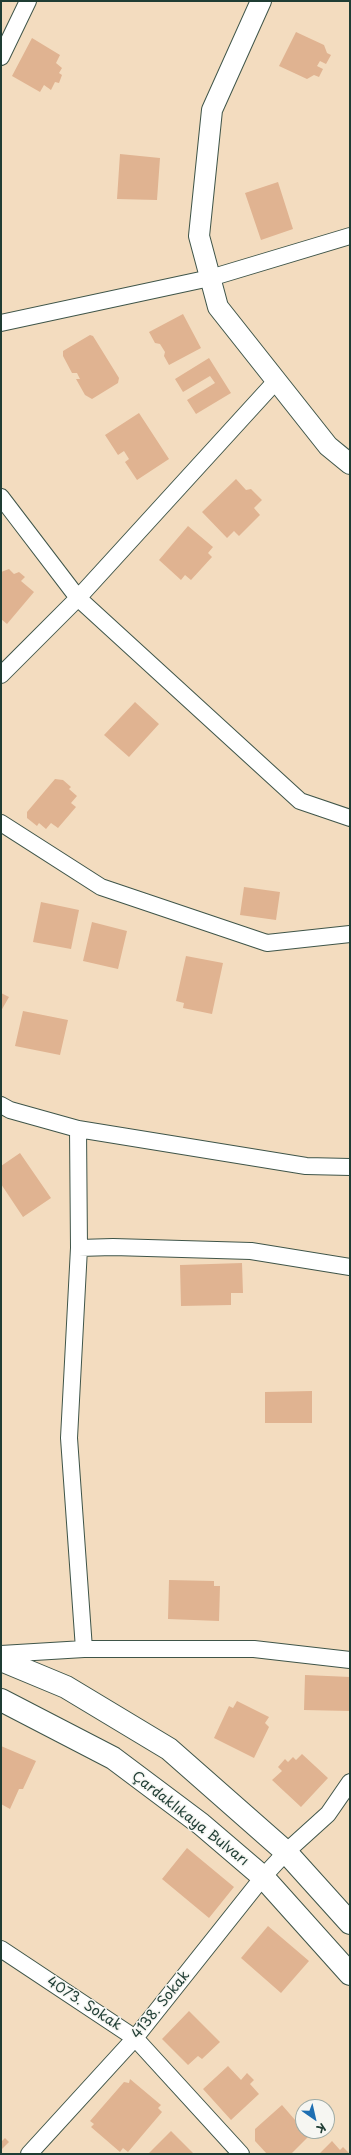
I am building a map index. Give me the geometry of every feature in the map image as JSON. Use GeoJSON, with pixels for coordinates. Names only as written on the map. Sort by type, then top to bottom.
{"type":"FeatureCollection","features":[{"type":"Feature","properties":{"kind":"main road"},"geometry":{"type":"LineString","coordinates":[[1,1660],[66,1687],[168,1749],[286,1852],[350,1923]]}},
{"type":"Feature","properties":{"kind":"main road","name":"Çardaklıkaya Bulvarı"},"geometry":{"type":"LineString","coordinates":[[1,1700],[113,1758],[201,1824],[263,1877],[350,1974]]}},
{"type":"Feature","properties":{"kind":"street"},"geometry":{"type":"LineString","coordinates":[[1,57],[28,1]]}},
{"type":"Feature","properties":{"kind":"street"},"geometry":{"type":"LineString","coordinates":[[261,1],[212,110],[199,236],[218,307],[328,446],[350,464]]}},
{"type":"Feature","properties":{"kind":"street"},"geometry":{"type":"LineString","coordinates":[[1,323],[210,278],[350,236]]}},
{"type":"Feature","properties":{"kind":"street"},"geometry":{"type":"LineString","coordinates":[[1,675],[78,598],[276,380]]}},
{"type":"Feature","properties":{"kind":"street"},"geometry":{"type":"LineString","coordinates":[[1,497],[78,598],[300,801],[350,818]]}},
{"type":"Feature","properties":{"kind":"street"},"geometry":{"type":"LineString","coordinates":[[1,823],[101,887],[268,944],[350,934]]}},
{"type":"Feature","properties":{"kind":"street"},"geometry":{"type":"LineString","coordinates":[[1,1105],[10,1110],[78,1129],[306,1166],[350,1167]]}},
{"type":"Feature","properties":{"kind":"street"},"geometry":{"type":"LineString","coordinates":[[78,1129],[79,1248],[69,1438],[84,1649]]}},
{"type":"Feature","properties":{"kind":"street"},"geometry":{"type":"LineString","coordinates":[[79,1248],[113,1247],[251,1251],[350,1267]]}},
{"type":"Feature","properties":{"kind":"street"},"geometry":{"type":"LineString","coordinates":[[1,1654],[84,1649],[254,1649],[350,1660]]}},
{"type":"Feature","properties":{"kind":"street","name":"4138. Sokak"},"geometry":{"type":"LineString","coordinates":[[29,2154],[135,2038],[263,1877],[286,1852],[328,1814],[350,1782]]}},
{"type":"Feature","properties":{"kind":"street","name":"4073. Sokak"},"geometry":{"type":"LineString","coordinates":[[1,1949],[135,2038],[242,2154]]}},
{"type":"Feature","properties":{"kind":"building"},"geometry":{"type":"Polygon","coordinates":[[[296,32],[324,45],[327,53],[331,55],[326,64],[320,61],[317,66],[323,69],[319,77],[314,75],[307,79],[279,66],[296,32]]]}},
{"type":"Feature","properties":{"kind":"building"},"geometry":{"type":"Polygon","coordinates":[[[32,38],[60,55],[56,63],[62,68],[59,73],[62,75],[59,83],[55,82],[51,90],[44,85],[40,92],[12,76],[32,38]]]}},
{"type":"Feature","properties":{"kind":"building"},"geometry":{"type":"Polygon","coordinates":[[[120,154],[160,158],[157,200],[117,199],[120,154]]]}},
{"type":"Feature","properties":{"kind":"building"},"geometry":{"type":"Polygon","coordinates":[[[278,182],[293,229],[261,240],[245,193],[278,182]]]}},
{"type":"Feature","properties":{"kind":"building"},"geometry":{"type":"Polygon","coordinates":[[[183,314],[201,348],[169,365],[164,356],[165,352],[160,344],[155,343],[149,332],[183,314]]]}},
{"type":"Feature","properties":{"kind":"building"},"geometry":{"type":"Polygon","coordinates":[[[90,335],[93,336],[119,378],[118,383],[92,399],[85,395],[76,379],[80,379],[77,373],[72,373],[63,356],[63,351],[90,335]]]}},
{"type":"Feature","properties":{"kind":"building"},"geometry":{"type":"Polygon","coordinates":[[[209,358],[231,393],[196,414],[187,400],[215,383],[210,376],[183,392],[175,379],[209,358]]]}},
{"type":"Feature","properties":{"kind":"building"},"geometry":{"type":"Polygon","coordinates":[[[139,413],[169,459],[137,480],[125,462],[129,459],[124,451],[118,455],[105,435],[139,413]]]}},
{"type":"Feature","properties":{"kind":"building"},"geometry":{"type":"Polygon","coordinates":[[[236,479],[246,490],[251,489],[262,500],[254,508],[260,515],[239,536],[234,531],[227,538],[202,512],[236,479]]]}},
{"type":"Feature","properties":{"kind":"building"},"geometry":{"type":"Polygon","coordinates":[[[188,526],[213,547],[208,553],[212,557],[191,580],[185,575],[181,580],[159,560],[188,526]]]}},
{"type":"Feature","properties":{"kind":"building"},"geometry":{"type":"Polygon","coordinates":[[[9,569],[14,574],[19,572],[25,577],[21,581],[34,592],[7,624],[1,619],[1,572],[9,569]]]}},
{"type":"Feature","properties":{"kind":"building"},"geometry":{"type":"Polygon","coordinates":[[[135,702],[159,724],[129,757],[104,735],[135,702]]]}},
{"type":"Feature","properties":{"kind":"building"},"geometry":{"type":"Polygon","coordinates":[[[55,779],[63,780],[71,787],[69,789],[77,796],[71,803],[76,807],[58,828],[51,823],[46,829],[39,823],[37,826],[27,818],[27,812],[55,779]]]}},
{"type":"Feature","properties":{"kind":"building"},"geometry":{"type":"Polygon","coordinates":[[[244,887],[280,892],[276,920],[240,915],[244,887]]]}},
{"type":"Feature","properties":{"kind":"building"},"geometry":{"type":"Polygon","coordinates":[[[41,902],[79,910],[71,949],[33,942],[41,902]]]}},
{"type":"Feature","properties":{"kind":"building"},"geometry":{"type":"Polygon","coordinates":[[[92,922],[127,931],[118,969],[83,961],[92,922]]]}},
{"type":"Feature","properties":{"kind":"building"},"geometry":{"type":"Polygon","coordinates":[[[186,956],[223,963],[212,1014],[183,1008],[184,1003],[176,1001],[186,956]]]}},
{"type":"Feature","properties":{"kind":"building"},"geometry":{"type":"Polygon","coordinates":[[[1,993],[9,997],[1,1011],[1,993]]]}},
{"type":"Feature","properties":{"kind":"building"},"geometry":{"type":"Polygon","coordinates":[[[23,1011],[68,1020],[60,1055],[15,1046],[23,1011]]]}},
{"type":"Feature","properties":{"kind":"building"},"geometry":{"type":"Polygon","coordinates":[[[20,1153],[51,1198],[23,1217],[1,1184],[1,1166],[20,1153]]]}},
{"type":"Feature","properties":{"kind":"building"},"geometry":{"type":"Polygon","coordinates":[[[242,1263],[243,1293],[231,1293],[231,1305],[181,1306],[180,1265],[242,1263]]]}},
{"type":"Feature","properties":{"kind":"building"},"geometry":{"type":"Polygon","coordinates":[[[312,1391],[312,1423],[265,1423],[265,1392],[312,1391]]]}},
{"type":"Feature","properties":{"kind":"building"},"geometry":{"type":"Polygon","coordinates":[[[169,1580],[214,1581],[214,1586],[220,1586],[219,1621],[168,1619],[169,1580]]]}},
{"type":"Feature","properties":{"kind":"building"},"geometry":{"type":"Polygon","coordinates":[[[305,1675],[350,1677],[350,1711],[304,1710],[305,1675]]]}},
{"type":"Feature","properties":{"kind":"building"},"geometry":{"type":"Polygon","coordinates":[[[237,1701],[269,1717],[265,1723],[269,1727],[254,1758],[214,1738],[229,1706],[233,1708],[237,1701]]]}},
{"type":"Feature","properties":{"kind":"building"},"geometry":{"type":"Polygon","coordinates":[[[1,1746],[36,1761],[23,1789],[19,1789],[10,1809],[1,1804],[1,1746]]]}},
{"type":"Feature","properties":{"kind":"building"},"geometry":{"type":"Polygon","coordinates":[[[302,1754],[328,1778],[301,1807],[272,1780],[282,1771],[278,1767],[285,1759],[288,1762],[293,1757],[296,1760],[302,1754]]]}},
{"type":"Feature","properties":{"kind":"building"},"geometry":{"type":"Polygon","coordinates":[[[187,1848],[234,1887],[209,1918],[162,1879],[187,1848]]]}},
{"type":"Feature","properties":{"kind":"building"},"geometry":{"type":"Polygon","coordinates":[[[268,1926],[309,1961],[281,1993],[241,1958],[268,1926]]]}},
{"type":"Feature","properties":{"kind":"building"},"geometry":{"type":"Polygon","coordinates":[[[189,2011],[220,2042],[202,2059],[198,2056],[188,2065],[162,2039],[189,2011]]]}},
{"type":"Feature","properties":{"kind":"building"},"geometry":{"type":"Polygon","coordinates":[[[228,2066],[241,2080],[247,2073],[254,2080],[250,2084],[259,2094],[231,2120],[203,2089],[228,2066]]]}},
{"type":"Feature","properties":{"kind":"building"},"geometry":{"type":"Polygon","coordinates":[[[130,2079],[161,2105],[158,2108],[162,2112],[128,2152],[123,2148],[120,2152],[91,2127],[94,2124],[90,2121],[124,2082],[129,2083],[130,2079]]]}},
{"type":"Feature","properties":{"kind":"building"},"geometry":{"type":"Polygon","coordinates":[[[282,2105],[295,2120],[295,2139],[306,2139],[291,2154],[267,2154],[255,2141],[255,2129],[282,2105]]]}},
{"type":"Feature","properties":{"kind":"building"},"geometry":{"type":"Polygon","coordinates":[[[171,2131],[194,2154],[148,2154],[171,2131]]]}},
{"type":"Feature","properties":{"kind":"building"},"geometry":{"type":"Polygon","coordinates":[[[5,2138],[9,2142],[1,2150],[1,2142],[5,2138]]]}},
{"type":"Feature","properties":{"kind":"building"},"geometry":{"type":"Polygon","coordinates":[[[332,2141],[340,2150],[343,2147],[350,2154],[319,2154],[332,2141]]]}}]}
